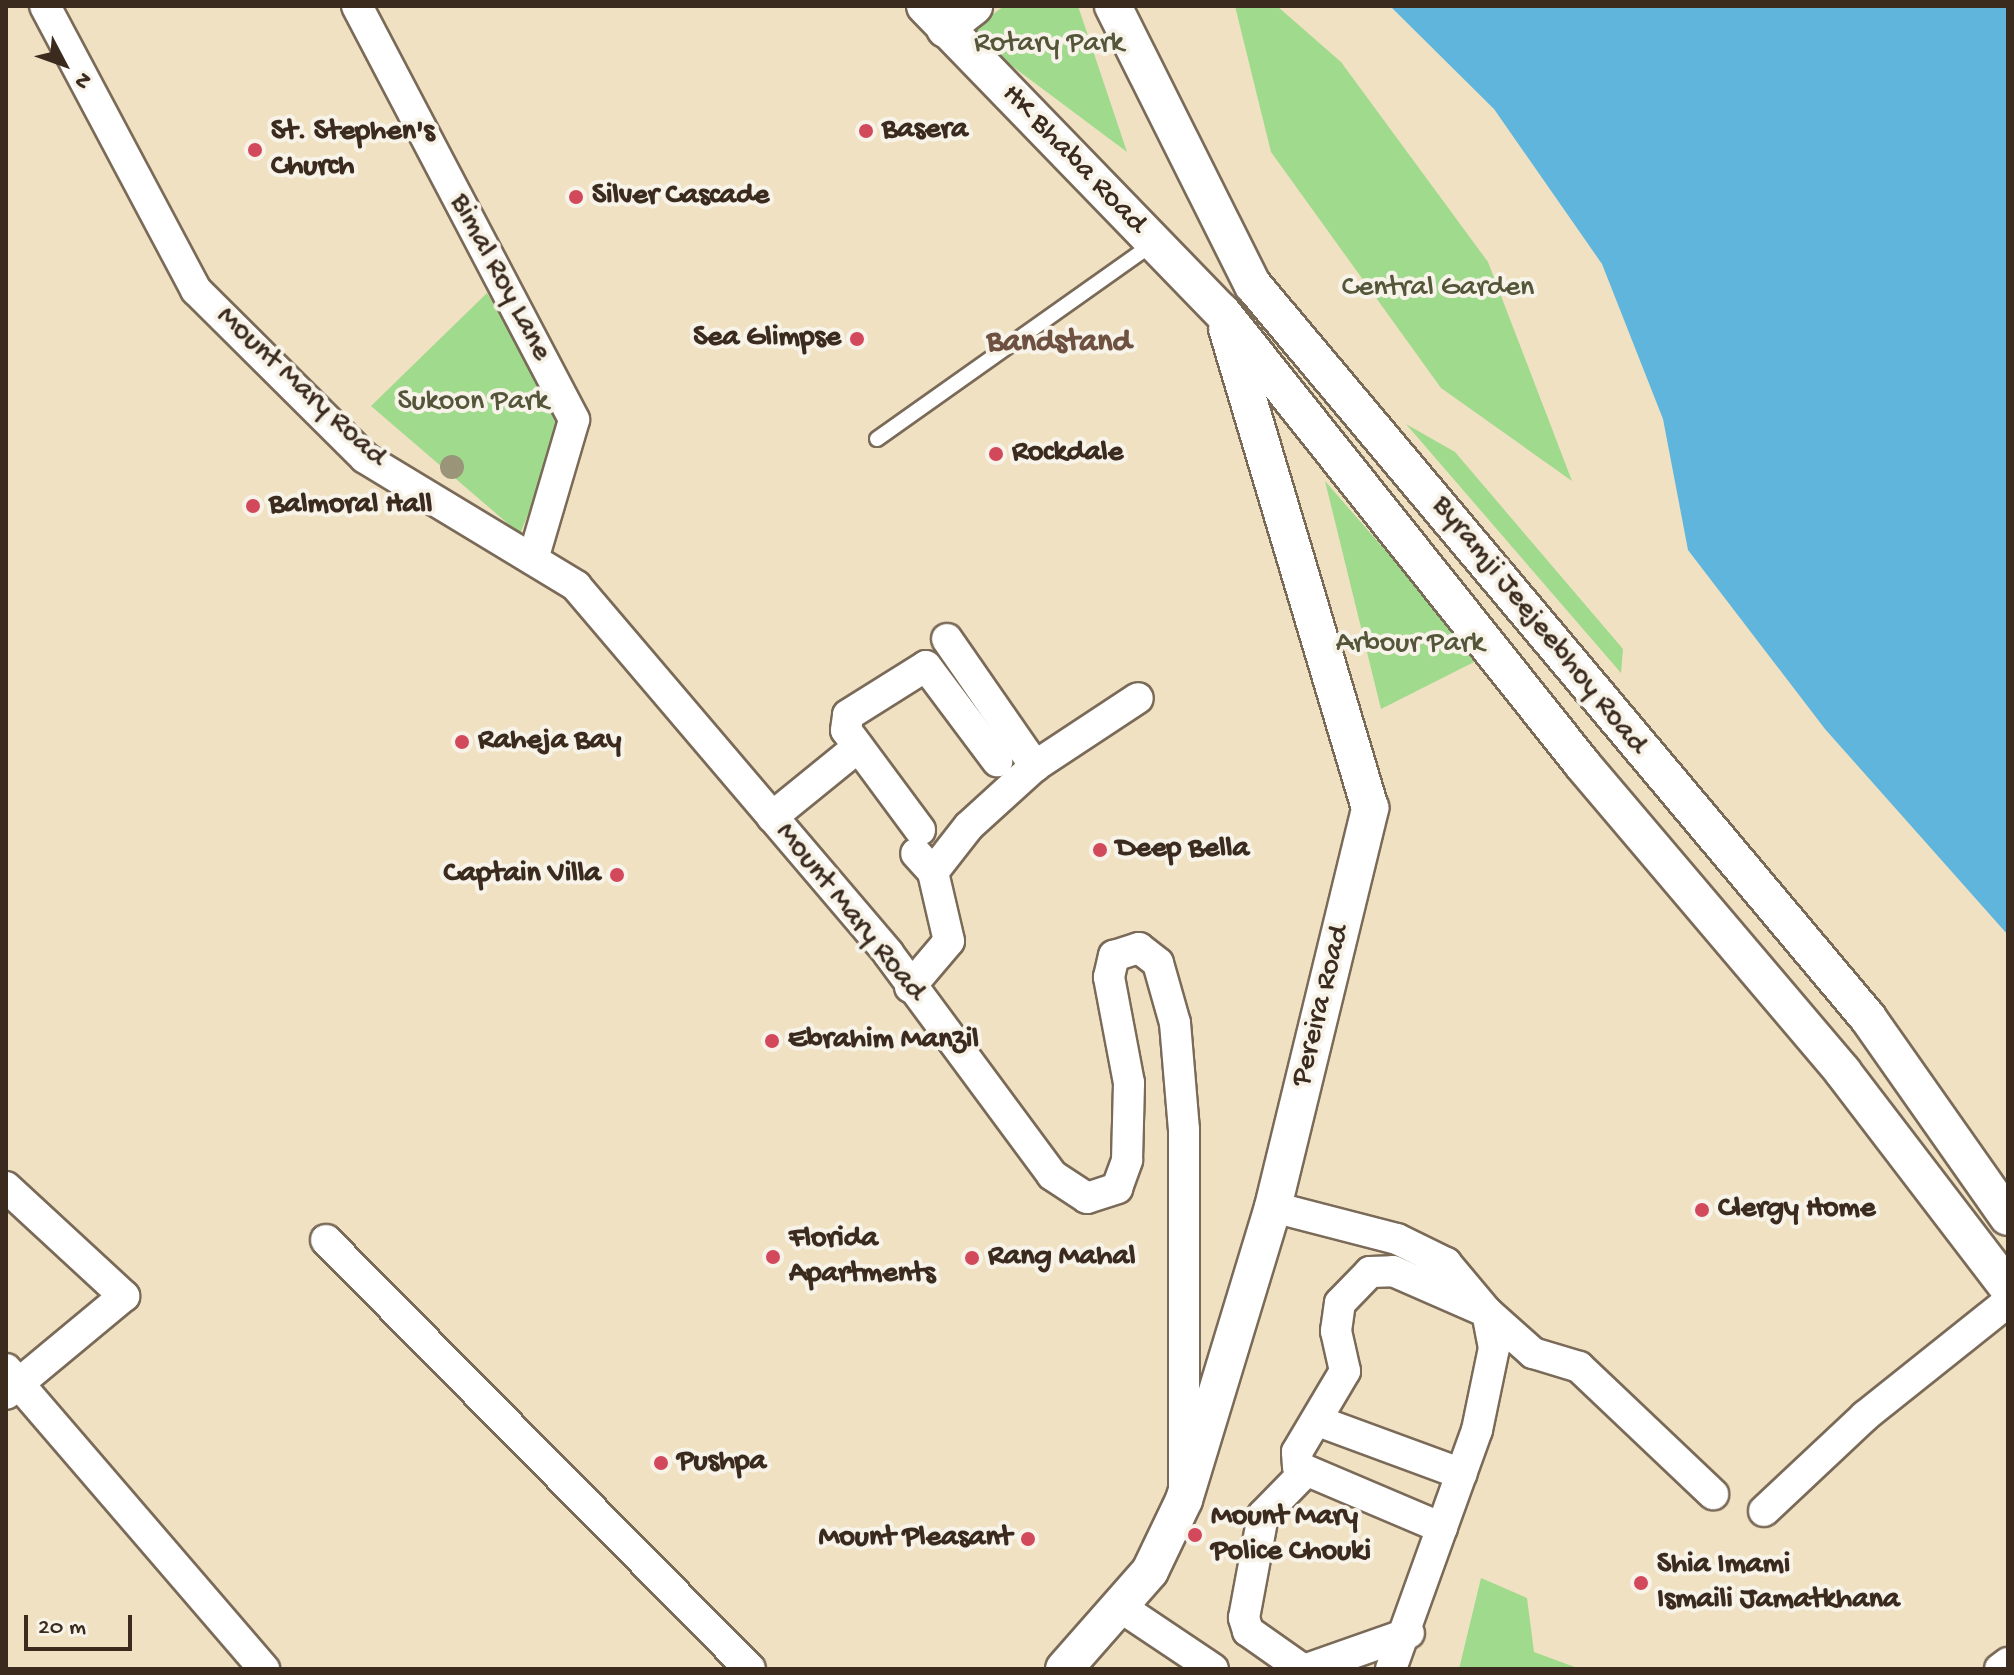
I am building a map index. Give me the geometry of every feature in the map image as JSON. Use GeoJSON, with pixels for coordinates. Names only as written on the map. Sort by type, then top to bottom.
{"type":"FeatureCollection","features":[{"type":"Feature","properties":{"kind":"street","name":"Mount Mary Road"},"geometry":{"type":"LineString","coordinates":[[45,6],[196,290],[365,458],[576,586],[772,817],[910,987],[1052,1175],[1087,1198],[1117,1188],[1127,1160],[1129,1083],[1109,977],[1114,956],[1139,948],[1158,963],[1175,1023],[1184,1130],[1184,1500]]}},
{"type":"Feature","properties":{"kind":"street","name":"Bimal Roy Lane"},"geometry":{"type":"LineString","coordinates":[[357,6],[574,420],[533,559]]}},
{"type":"Feature","properties":{"kind":"street"},"geometry":{"type":"LineString","coordinates":[[935,17],[974,6]]}},
{"type":"Feature","properties":{"kind":"street","name":"Byramji Jeejeebhoy Road"},"geometry":{"type":"LineString","coordinates":[[1113,6],[1253,285],[1868,1018],[2008,1217]]}},
{"type":"Feature","properties":{"kind":"street","name":"HK Bhaba Road"},"geometry":{"type":"LineString","coordinates":[[935,17],[1222,312]]}},
{"type":"Feature","properties":{"kind":"street"},"geometry":{"type":"LineString","coordinates":[[1222,312],[1253,285]]}},
{"type":"Feature","properties":{"kind":"street","name":"Byramji Jeejeebhoy Road"},"geometry":{"type":"LineString","coordinates":[[1222,312],[1583,765],[1843,1072],[2008,1288]]}},
{"type":"Feature","properties":{"kind":"street","name":"Pereira Road"},"geometry":{"type":"LineString","coordinates":[[1064,1669],[1150,1571],[1184,1500],[1273,1207],[1370,808],[1222,312]]}},
{"type":"Feature","properties":{"kind":"street"},"geometry":{"type":"LineString","coordinates":[[947,639],[1035,766]]}},
{"type":"Feature","properties":{"kind":"street"},"geometry":{"type":"LineString","coordinates":[[910,987],[949,941],[923,852],[846,730],[848,715],[926,666],[997,761]]}},
{"type":"Feature","properties":{"kind":"street"},"geometry":{"type":"LineString","coordinates":[[923,852],[969,826],[1035,766],[1138,698]]}},
{"type":"Feature","properties":{"kind":"street"},"geometry":{"type":"LineString","coordinates":[[772,817],[858,747]]}},
{"type":"Feature","properties":{"kind":"street"},"geometry":{"type":"LineString","coordinates":[[6,1187],[124,1296],[10,1382],[264,1669]]}},
{"type":"Feature","properties":{"kind":"street"},"geometry":{"type":"LineString","coordinates":[[1273,1207],[1421,1251],[1446,1263],[1487,1312],[1533,1353],[1579,1367],[1713,1494]]}},
{"type":"Feature","properties":{"kind":"street"},"geometry":{"type":"LineString","coordinates":[[326,1240],[750,1669]]}},
{"type":"Feature","properties":{"kind":"street"},"geometry":{"type":"LineString","coordinates":[[1303,1474],[1297,1452],[1345,1371],[1336,1331],[1340,1303],[1370,1272],[1393,1271],[1487,1312]]}},
{"type":"Feature","properties":{"kind":"street"},"geometry":{"type":"LineString","coordinates":[[1764,1511],[1865,1416],[2008,1302]]}},
{"type":"Feature","properties":{"kind":"street"},"geometry":{"type":"LineString","coordinates":[[1391,1669],[1409,1633],[1462,1474],[1494,1348],[1487,1312]]}},
{"type":"Feature","properties":{"kind":"street"},"geometry":{"type":"LineString","coordinates":[[1318,1421],[1462,1474]]}},
{"type":"Feature","properties":{"kind":"street"},"geometry":{"type":"LineString","coordinates":[[1303,1474],[1442,1528]]}},
{"type":"Feature","properties":{"kind":"street"},"geometry":{"type":"LineString","coordinates":[[1303,1474],[1263,1515],[1244,1618],[1248,1631],[1304,1669],[1409,1633]]}},
{"type":"Feature","properties":{"kind":"street"},"geometry":{"type":"LineString","coordinates":[[1119,1606],[1213,1669]]}},
{"type":"Feature","properties":{"kind":"street"},"geometry":{"type":"LineString","coordinates":[[2000,1669],[2008,1663]]}},
{"type":"Feature","properties":{"kind":"lane"},"geometry":{"type":"LineString","coordinates":[[877,439],[1154,243]]}},
{"type":"Feature","properties":{"kind":"green space","name":"Rotary Park"},"geometry":{"type":"Polygon","coordinates":[[[1004,6],[1078,6],[1127,152],[968,33],[1004,6]]]}},
{"type":"Feature","properties":{"kind":"green space","name":"Central Garden"},"geometry":{"type":"Polygon","coordinates":[[[1235,6],[1277,6],[1341,62],[1488,262],[1572,481],[1441,388],[1271,152],[1235,6]]]}},
{"type":"Feature","properties":{"kind":"green space","name":"Sukoon Park"},"geometry":{"type":"Polygon","coordinates":[[[487,293],[565,423],[520,534],[371,406],[487,293]]]}},
{"type":"Feature","properties":{"kind":"green space"},"geometry":{"type":"Polygon","coordinates":[[[1406,424],[1455,452],[1623,649],[1621,673],[1406,424]]]}},
{"type":"Feature","properties":{"kind":"green space","name":"Arbour Park"},"geometry":{"type":"Polygon","coordinates":[[[1325,481],[1480,659],[1381,709],[1325,481]]]}},
{"type":"Feature","properties":{"kind":"green space"},"geometry":{"type":"Polygon","coordinates":[[[1481,1578],[1527,1598],[1534,1652],[1580,1669],[1459,1669],[1481,1578]]]}},
{"type":"Feature","properties":{"kind":"water"},"geometry":{"type":"Polygon","coordinates":[[[1390,6],[2008,6],[2008,935],[1825,729],[1688,550],[1663,419],[1602,264],[1494,109],[1390,6]]]}},
{"type":"Feature","properties":{"kind":"place","name":"Basera"},"geometry":{"type":"Point","coordinates":[866,131]}},
{"type":"Feature","properties":{"kind":"place","name":"St. Stephen's Church"},"geometry":{"type":"Point","coordinates":[255,150]}},
{"type":"Feature","properties":{"kind":"place","name":"Silver Cascade"},"geometry":{"type":"Point","coordinates":[576,197]}},
{"type":"Feature","properties":{"kind":"place","name":"Sea Glimpse"},"geometry":{"type":"Point","coordinates":[857,339]}},
{"type":"Feature","properties":{"kind":"place","name":"Rockdale"},"geometry":{"type":"Point","coordinates":[996,454]}},
{"type":"Feature","properties":{"kind":"place","name":"Balmoral Hall"},"geometry":{"type":"Point","coordinates":[253,506]}},
{"type":"Feature","properties":{"kind":"place","name":"Raheja Bay"},"geometry":{"type":"Point","coordinates":[462,742]}},
{"type":"Feature","properties":{"kind":"place","name":"Deep Bella"},"geometry":{"type":"Point","coordinates":[1100,850]}},
{"type":"Feature","properties":{"kind":"place","name":"Captain Villa"},"geometry":{"type":"Point","coordinates":[617,875]}},
{"type":"Feature","properties":{"kind":"place","name":"Ebrahim Manzil"},"geometry":{"type":"Point","coordinates":[772,1041]}},
{"type":"Feature","properties":{"kind":"place","name":"Clergy Home"},"geometry":{"type":"Point","coordinates":[1702,1210]}},
{"type":"Feature","properties":{"kind":"place","name":"Florida Apartments"},"geometry":{"type":"Point","coordinates":[773,1257]}},
{"type":"Feature","properties":{"kind":"place","name":"Rang Mahal"},"geometry":{"type":"Point","coordinates":[972,1258]}},
{"type":"Feature","properties":{"kind":"place","name":"Pushpa"},"geometry":{"type":"Point","coordinates":[661,1463]}},
{"type":"Feature","properties":{"kind":"place","name":"Mount Mary Police Chouki"},"geometry":{"type":"Point","coordinates":[1195,1535]}},
{"type":"Feature","properties":{"kind":"place","name":"Mount Pleasant"},"geometry":{"type":"Point","coordinates":[1028,1539]}},
{"type":"Feature","properties":{"kind":"place","name":"Shia Imami Ismaili Jamatkhana"},"geometry":{"type":"Point","coordinates":[1641,1583]}},
{"type":"Feature","properties":{"kind":"district","name":"Bandstand"},"geometry":{"type":"Point","coordinates":[1059,343]}}]}
